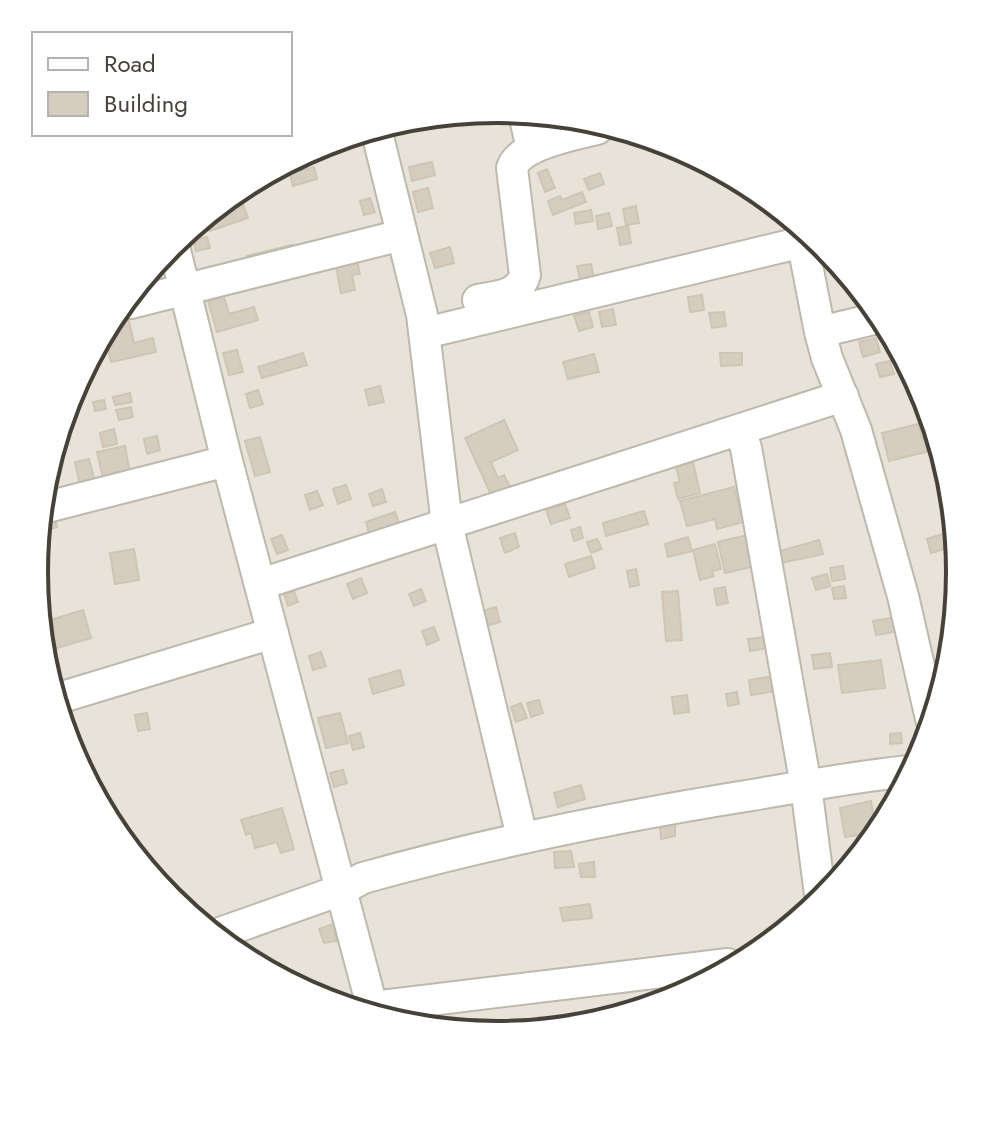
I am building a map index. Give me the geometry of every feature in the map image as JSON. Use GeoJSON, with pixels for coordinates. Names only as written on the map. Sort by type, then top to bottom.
{"type":"FeatureCollection","features":[{"type":"Feature","properties":{"kind":"street"},"geometry":{"type":"LineString","coordinates":[[526,124],[532,149]]}},
{"type":"Feature","properties":{"kind":"street"},"geometry":{"type":"LineString","coordinates":[[424,324],[514,292],[523,282],[525,267],[512,168],[515,160],[532,149],[586,132]]}},
{"type":"Feature","properties":{"kind":"street"},"geometry":{"type":"LineString","coordinates":[[378,139],[424,324],[447,524],[522,837]]}},
{"type":"Feature","properties":{"kind":"street"},"geometry":{"type":"LineString","coordinates":[[140,301],[402,235]]}},
{"type":"Feature","properties":{"kind":"street"},"geometry":{"type":"LineString","coordinates":[[424,324],[796,237]]}},
{"type":"Feature","properties":{"kind":"street"},"geometry":{"type":"LineString","coordinates":[[804,245],[820,332],[856,430],[903,596],[927,701]]}},
{"type":"Feature","properties":{"kind":"street"},"geometry":{"type":"LineString","coordinates":[[177,258],[227,461],[371,1003]]}},
{"type":"Feature","properties":{"kind":"street"},"geometry":{"type":"LineString","coordinates":[[820,332],[868,320]]}},
{"type":"Feature","properties":{"kind":"street"},"geometry":{"type":"LineString","coordinates":[[261,584],[843,396]]}},
{"type":"Feature","properties":{"kind":"street"},"geometry":{"type":"LineString","coordinates":[[740,430],[746,448],[806,786],[819,884]]}},
{"type":"Feature","properties":{"kind":"street"},"geometry":{"type":"LineString","coordinates":[[53,505],[227,461]]}},
{"type":"Feature","properties":{"kind":"street"},"geometry":{"type":"LineString","coordinates":[[66,696],[273,633]]}},
{"type":"Feature","properties":{"kind":"street"},"geometry":{"type":"LineString","coordinates":[[227,930],[341,890],[363,878],[522,837],[671,808],[864,775],[900,772]]}},
{"type":"Feature","properties":{"kind":"street"},"geometry":{"type":"LineString","coordinates":[[386,1007],[596,978],[713,966]]}},
{"type":"Feature","properties":{"kind":"shaded area"},"geometry":{"type":"Polygon","coordinates":[[[526,124],[613,138],[696,169],[770,216],[835,276],[886,348],[900,373],[922,428],[942,513],[945,601],[931,688],[900,771],[853,845],[793,910],[721,961],[696,975],[641,997],[556,1017],[468,1020],[381,1006],[298,975],[224,928],[159,868],[108,796],[94,771],[72,716],[52,631],[49,543],[63,456],[94,373],[141,299],[201,234],[273,183],[298,169],[353,147],[438,127],[526,124]]]}},
{"type":"Feature","properties":{"kind":"building"},"geometry":{"type":"Polygon","coordinates":[[[432,162],[435,175],[412,181],[409,167],[432,162]]]}},
{"type":"Feature","properties":{"kind":"building"},"geometry":{"type":"Polygon","coordinates":[[[314,167],[317,179],[293,186],[290,174],[300,168],[301,171],[314,167]]]}},
{"type":"Feature","properties":{"kind":"building"},"geometry":{"type":"Polygon","coordinates":[[[547,169],[555,188],[545,192],[538,173],[547,169]]]}},
{"type":"Feature","properties":{"kind":"building"},"geometry":{"type":"Polygon","coordinates":[[[600,173],[604,184],[589,190],[584,179],[600,173]]]}},
{"type":"Feature","properties":{"kind":"building"},"geometry":{"type":"Polygon","coordinates":[[[428,188],[433,208],[418,212],[413,192],[428,188]]]}},
{"type":"Feature","properties":{"kind":"building"},"geometry":{"type":"Polygon","coordinates":[[[582,192],[586,202],[553,215],[548,201],[560,196],[562,200],[582,192]]]}},
{"type":"Feature","properties":{"kind":"building"},"geometry":{"type":"Polygon","coordinates":[[[370,198],[375,212],[364,215],[360,201],[370,198]]]}},
{"type":"Feature","properties":{"kind":"building"},"geometry":{"type":"Polygon","coordinates":[[[242,203],[248,218],[210,231],[209,228],[242,203]]]}},
{"type":"Feature","properties":{"kind":"building"},"geometry":{"type":"Polygon","coordinates":[[[636,206],[639,223],[626,225],[623,209],[636,206]]]}},
{"type":"Feature","properties":{"kind":"building"},"geometry":{"type":"Polygon","coordinates":[[[591,210],[593,221],[576,224],[574,213],[591,210]]]}},
{"type":"Feature","properties":{"kind":"building"},"geometry":{"type":"Polygon","coordinates":[[[609,213],[612,226],[598,229],[596,216],[609,213]]]}},
{"type":"Feature","properties":{"kind":"building"},"geometry":{"type":"Polygon","coordinates":[[[628,226],[631,243],[620,245],[617,228],[628,226]]]}},
{"type":"Feature","properties":{"kind":"building"},"geometry":{"type":"Polygon","coordinates":[[[207,237],[210,248],[196,251],[196,239],[207,237]]]}},
{"type":"Feature","properties":{"kind":"building"},"geometry":{"type":"Polygon","coordinates":[[[292,245],[295,255],[249,266],[247,256],[292,245]]]}},
{"type":"Feature","properties":{"kind":"building"},"geometry":{"type":"Polygon","coordinates":[[[450,247],[454,263],[435,268],[430,253],[450,247]]]}},
{"type":"Feature","properties":{"kind":"building"},"geometry":{"type":"Polygon","coordinates":[[[356,257],[360,274],[352,275],[355,290],[341,293],[335,261],[356,257]]]}},
{"type":"Feature","properties":{"kind":"building"},"geometry":{"type":"Polygon","coordinates":[[[591,264],[594,278],[580,280],[577,266],[591,264]]]}},
{"type":"Feature","properties":{"kind":"building"},"geometry":{"type":"Polygon","coordinates":[[[702,295],[704,310],[690,312],[688,297],[702,295]]]}},
{"type":"Feature","properties":{"kind":"building"},"geometry":{"type":"Polygon","coordinates":[[[224,297],[229,314],[254,307],[258,320],[217,332],[208,301],[224,297]]]}},
{"type":"Feature","properties":{"kind":"building"},"geometry":{"type":"Polygon","coordinates":[[[613,309],[616,325],[602,327],[599,312],[613,309]]]}},
{"type":"Feature","properties":{"kind":"building"},"geometry":{"type":"Polygon","coordinates":[[[589,312],[593,327],[579,331],[574,316],[589,312]]]}},
{"type":"Feature","properties":{"kind":"building"},"geometry":{"type":"Polygon","coordinates":[[[724,312],[726,326],[712,328],[709,313],[724,312]]]}},
{"type":"Feature","properties":{"kind":"building"},"geometry":{"type":"Polygon","coordinates":[[[128,317],[134,343],[153,338],[156,352],[111,362],[108,348],[128,317]]]}},
{"type":"Feature","properties":{"kind":"building"},"geometry":{"type":"Polygon","coordinates":[[[876,338],[880,352],[863,357],[859,342],[876,338]]]}},
{"type":"Feature","properties":{"kind":"building"},"geometry":{"type":"Polygon","coordinates":[[[237,350],[243,372],[229,375],[223,353],[237,350]]]}},
{"type":"Feature","properties":{"kind":"building"},"geometry":{"type":"Polygon","coordinates":[[[303,353],[307,365],[262,378],[258,367],[303,353]]]}},
{"type":"Feature","properties":{"kind":"building"},"geometry":{"type":"Polygon","coordinates":[[[720,353],[742,353],[742,365],[721,366],[720,353]]]}},
{"type":"Feature","properties":{"kind":"building"},"geometry":{"type":"Polygon","coordinates":[[[594,354],[599,372],[568,379],[563,362],[594,354]]]}},
{"type":"Feature","properties":{"kind":"building"},"geometry":{"type":"Polygon","coordinates":[[[890,361],[894,374],[880,377],[876,364],[890,361]]]}},
{"type":"Feature","properties":{"kind":"building"},"geometry":{"type":"Polygon","coordinates":[[[380,386],[384,402],[369,405],[365,390],[380,386]]]}},
{"type":"Feature","properties":{"kind":"building"},"geometry":{"type":"Polygon","coordinates":[[[258,390],[263,404],[250,408],[246,394],[258,390]]]}},
{"type":"Feature","properties":{"kind":"building"},"geometry":{"type":"Polygon","coordinates":[[[130,393],[132,402],[115,405],[113,397],[130,393]]]}},
{"type":"Feature","properties":{"kind":"building"},"geometry":{"type":"Polygon","coordinates":[[[104,400],[106,409],[95,411],[93,402],[104,400]]]}},
{"type":"Feature","properties":{"kind":"building"},"geometry":{"type":"Polygon","coordinates":[[[131,407],[133,417],[119,420],[116,410],[131,407]]]}},
{"type":"Feature","properties":{"kind":"building"},"geometry":{"type":"Polygon","coordinates":[[[504,420],[518,450],[491,462],[498,478],[504,475],[512,491],[493,499],[465,438],[504,420]]]}},
{"type":"Feature","properties":{"kind":"building"},"geometry":{"type":"Polygon","coordinates":[[[918,424],[929,451],[889,461],[882,433],[918,424]]]}},
{"type":"Feature","properties":{"kind":"building"},"geometry":{"type":"Polygon","coordinates":[[[114,429],[117,444],[103,447],[100,433],[114,429]]]}},
{"type":"Feature","properties":{"kind":"building"},"geometry":{"type":"Polygon","coordinates":[[[157,436],[160,450],[147,454],[144,439],[157,436]]]}},
{"type":"Feature","properties":{"kind":"building"},"geometry":{"type":"Polygon","coordinates":[[[260,437],[270,472],[255,476],[245,441],[260,437]]]}},
{"type":"Feature","properties":{"kind":"building"},"geometry":{"type":"Polygon","coordinates":[[[125,446],[130,473],[103,478],[97,452],[125,446]]]}},
{"type":"Feature","properties":{"kind":"building"},"geometry":{"type":"Polygon","coordinates":[[[89,459],[95,482],[80,486],[75,462],[89,459]]]}},
{"type":"Feature","properties":{"kind":"building"},"geometry":{"type":"Polygon","coordinates":[[[693,462],[700,493],[678,499],[674,483],[680,482],[676,467],[693,462]]]}},
{"type":"Feature","properties":{"kind":"building"},"geometry":{"type":"Polygon","coordinates":[[[346,485],[351,499],[338,504],[333,489],[346,485]]]}},
{"type":"Feature","properties":{"kind":"building"},"geometry":{"type":"Polygon","coordinates":[[[734,487],[743,522],[717,529],[715,519],[687,526],[680,501],[734,487]]]}},
{"type":"Feature","properties":{"kind":"building"},"geometry":{"type":"Polygon","coordinates":[[[382,489],[386,502],[373,506],[369,494],[382,489]]]}},
{"type":"Feature","properties":{"kind":"building"},"geometry":{"type":"Polygon","coordinates":[[[317,491],[323,505],[310,510],[305,495],[317,491]]]}},
{"type":"Feature","properties":{"kind":"building"},"geometry":{"type":"Polygon","coordinates":[[[565,504],[570,518],[551,524],[546,510],[565,504]]]}},
{"type":"Feature","properties":{"kind":"building"},"geometry":{"type":"Polygon","coordinates":[[[644,511],[648,524],[606,536],[603,523],[644,511]]]}},
{"type":"Feature","properties":{"kind":"building"},"geometry":{"type":"Polygon","coordinates":[[[395,512],[400,526],[370,537],[366,522],[395,512]]]}},
{"type":"Feature","properties":{"kind":"building"},"geometry":{"type":"Polygon","coordinates":[[[52,513],[57,527],[50,529],[52,513]]]}},
{"type":"Feature","properties":{"kind":"building"},"geometry":{"type":"Polygon","coordinates":[[[580,527],[583,538],[574,541],[571,530],[580,527]]]}},
{"type":"Feature","properties":{"kind":"building"},"geometry":{"type":"Polygon","coordinates":[[[515,533],[519,547],[505,553],[500,538],[515,533]]]}},
{"type":"Feature","properties":{"kind":"building"},"geometry":{"type":"Polygon","coordinates":[[[944,534],[945,549],[931,553],[927,539],[944,534]]]}},
{"type":"Feature","properties":{"kind":"building"},"geometry":{"type":"Polygon","coordinates":[[[282,535],[288,550],[277,554],[271,539],[282,535]]]}},
{"type":"Feature","properties":{"kind":"building"},"geometry":{"type":"Polygon","coordinates":[[[748,535],[756,566],[725,573],[718,542],[748,535]]]}},
{"type":"Feature","properties":{"kind":"building"},"geometry":{"type":"Polygon","coordinates":[[[688,537],[692,551],[668,557],[665,544],[688,537]]]}},
{"type":"Feature","properties":{"kind":"building"},"geometry":{"type":"Polygon","coordinates":[[[597,539],[602,549],[591,553],[587,542],[597,539]]]}},
{"type":"Feature","properties":{"kind":"building"},"geometry":{"type":"Polygon","coordinates":[[[819,540],[823,554],[781,563],[777,552],[819,540]]]}},
{"type":"Feature","properties":{"kind":"building"},"geometry":{"type":"Polygon","coordinates":[[[715,544],[721,569],[712,571],[714,576],[700,580],[693,550],[715,544]]]}},
{"type":"Feature","properties":{"kind":"building"},"geometry":{"type":"Polygon","coordinates":[[[134,549],[139,580],[115,584],[110,553],[134,549]]]}},
{"type":"Feature","properties":{"kind":"building"},"geometry":{"type":"Polygon","coordinates":[[[591,556],[595,568],[569,577],[565,564],[591,556]]]}},
{"type":"Feature","properties":{"kind":"building"},"geometry":{"type":"Polygon","coordinates":[[[843,566],[845,579],[832,581],[830,568],[843,566]]]}},
{"type":"Feature","properties":{"kind":"building"},"geometry":{"type":"Polygon","coordinates":[[[636,569],[639,585],[630,587],[627,571],[636,569]]]}},
{"type":"Feature","properties":{"kind":"building"},"geometry":{"type":"Polygon","coordinates":[[[827,574],[830,586],[816,590],[812,578],[827,574]]]}},
{"type":"Feature","properties":{"kind":"building"},"geometry":{"type":"Polygon","coordinates":[[[361,578],[367,593],[353,599],[347,584],[361,578]]]}},
{"type":"Feature","properties":{"kind":"building"},"geometry":{"type":"Polygon","coordinates":[[[844,586],[846,598],[834,599],[832,588],[844,586]]]}},
{"type":"Feature","properties":{"kind":"building"},"geometry":{"type":"Polygon","coordinates":[[[725,587],[728,603],[717,605],[714,589],[725,587]]]}},
{"type":"Feature","properties":{"kind":"building"},"geometry":{"type":"Polygon","coordinates":[[[421,589],[426,601],[414,606],[409,594],[421,589]]]}},
{"type":"Feature","properties":{"kind":"building"},"geometry":{"type":"Polygon","coordinates":[[[294,591],[298,602],[288,606],[284,594],[294,591]]]}},
{"type":"Feature","properties":{"kind":"building"},"geometry":{"type":"Polygon","coordinates":[[[678,591],[682,640],[666,641],[662,592],[678,591]]]}},
{"type":"Feature","properties":{"kind":"building"},"geometry":{"type":"Polygon","coordinates":[[[496,607],[500,622],[486,626],[482,611],[496,607]]]}},
{"type":"Feature","properties":{"kind":"building"},"geometry":{"type":"Polygon","coordinates":[[[83,610],[91,638],[55,649],[51,620],[83,610]]]}},
{"type":"Feature","properties":{"kind":"building"},"geometry":{"type":"Polygon","coordinates":[[[902,616],[905,630],[876,635],[873,621],[902,616]]]}},
{"type":"Feature","properties":{"kind":"building"},"geometry":{"type":"Polygon","coordinates":[[[434,627],[439,640],[427,645],[422,631],[434,627]]]}},
{"type":"Feature","properties":{"kind":"building"},"geometry":{"type":"Polygon","coordinates":[[[767,637],[768,648],[750,651],[748,639],[767,637]]]}},
{"type":"Feature","properties":{"kind":"building"},"geometry":{"type":"Polygon","coordinates":[[[321,652],[326,666],[313,670],[309,656],[321,652]]]}},
{"type":"Feature","properties":{"kind":"building"},"geometry":{"type":"Polygon","coordinates":[[[830,653],[832,667],[814,669],[812,655],[830,653]]]}},
{"type":"Feature","properties":{"kind":"building"},"geometry":{"type":"Polygon","coordinates":[[[881,660],[885,688],[842,693],[838,665],[881,660]]]}},
{"type":"Feature","properties":{"kind":"building"},"geometry":{"type":"Polygon","coordinates":[[[400,670],[404,685],[373,694],[369,679],[400,670]]]}},
{"type":"Feature","properties":{"kind":"building"},"geometry":{"type":"Polygon","coordinates":[[[774,676],[777,691],[751,695],[749,680],[774,676]]]}},
{"type":"Feature","properties":{"kind":"building"},"geometry":{"type":"Polygon","coordinates":[[[737,692],[739,704],[728,706],[726,694],[737,692]]]}},
{"type":"Feature","properties":{"kind":"building"},"geometry":{"type":"Polygon","coordinates":[[[687,695],[689,712],[674,714],[672,697],[687,695]]]}},
{"type":"Feature","properties":{"kind":"building"},"geometry":{"type":"Polygon","coordinates":[[[539,700],[543,713],[531,717],[527,703],[539,700]]]}},
{"type":"Feature","properties":{"kind":"building"},"geometry":{"type":"Polygon","coordinates":[[[521,703],[527,718],[516,722],[511,707],[521,703]]]}},
{"type":"Feature","properties":{"kind":"building"},"geometry":{"type":"Polygon","coordinates":[[[147,713],[150,729],[138,731],[135,715],[147,713]]]}},
{"type":"Feature","properties":{"kind":"building"},"geometry":{"type":"Polygon","coordinates":[[[340,713],[348,743],[326,748],[318,718],[340,713]]]}},
{"type":"Feature","properties":{"kind":"building"},"geometry":{"type":"Polygon","coordinates":[[[360,733],[364,747],[353,750],[349,736],[360,733]]]}},
{"type":"Feature","properties":{"kind":"building"},"geometry":{"type":"Polygon","coordinates":[[[901,733],[902,743],[890,744],[890,734],[901,733]]]}},
{"type":"Feature","properties":{"kind":"building"},"geometry":{"type":"Polygon","coordinates":[[[343,770],[347,783],[334,787],[330,773],[343,770]]]}},
{"type":"Feature","properties":{"kind":"building"},"geometry":{"type":"Polygon","coordinates":[[[581,785],[585,799],[558,807],[554,793],[581,785]]]}},
{"type":"Feature","properties":{"kind":"building"},"geometry":{"type":"Polygon","coordinates":[[[871,801],[874,816],[860,835],[845,837],[840,808],[871,801]]]}},
{"type":"Feature","properties":{"kind":"building"},"geometry":{"type":"Polygon","coordinates":[[[282,808],[294,849],[281,853],[277,842],[255,848],[251,833],[246,835],[241,820],[282,808]]]}},
{"type":"Feature","properties":{"kind":"building"},"geometry":{"type":"Polygon","coordinates":[[[675,822],[675,836],[661,839],[660,826],[675,822]]]}},
{"type":"Feature","properties":{"kind":"building"},"geometry":{"type":"Polygon","coordinates":[[[571,851],[574,867],[555,868],[554,852],[571,851]]]}},
{"type":"Feature","properties":{"kind":"building"},"geometry":{"type":"Polygon","coordinates":[[[594,862],[595,877],[581,877],[579,864],[594,862]]]}},
{"type":"Feature","properties":{"kind":"building"},"geometry":{"type":"Polygon","coordinates":[[[590,904],[592,918],[563,921],[560,908],[590,904]]]}},
{"type":"Feature","properties":{"kind":"building"},"geometry":{"type":"Polygon","coordinates":[[[333,924],[337,941],[324,943],[319,929],[333,924]]]}}]}
